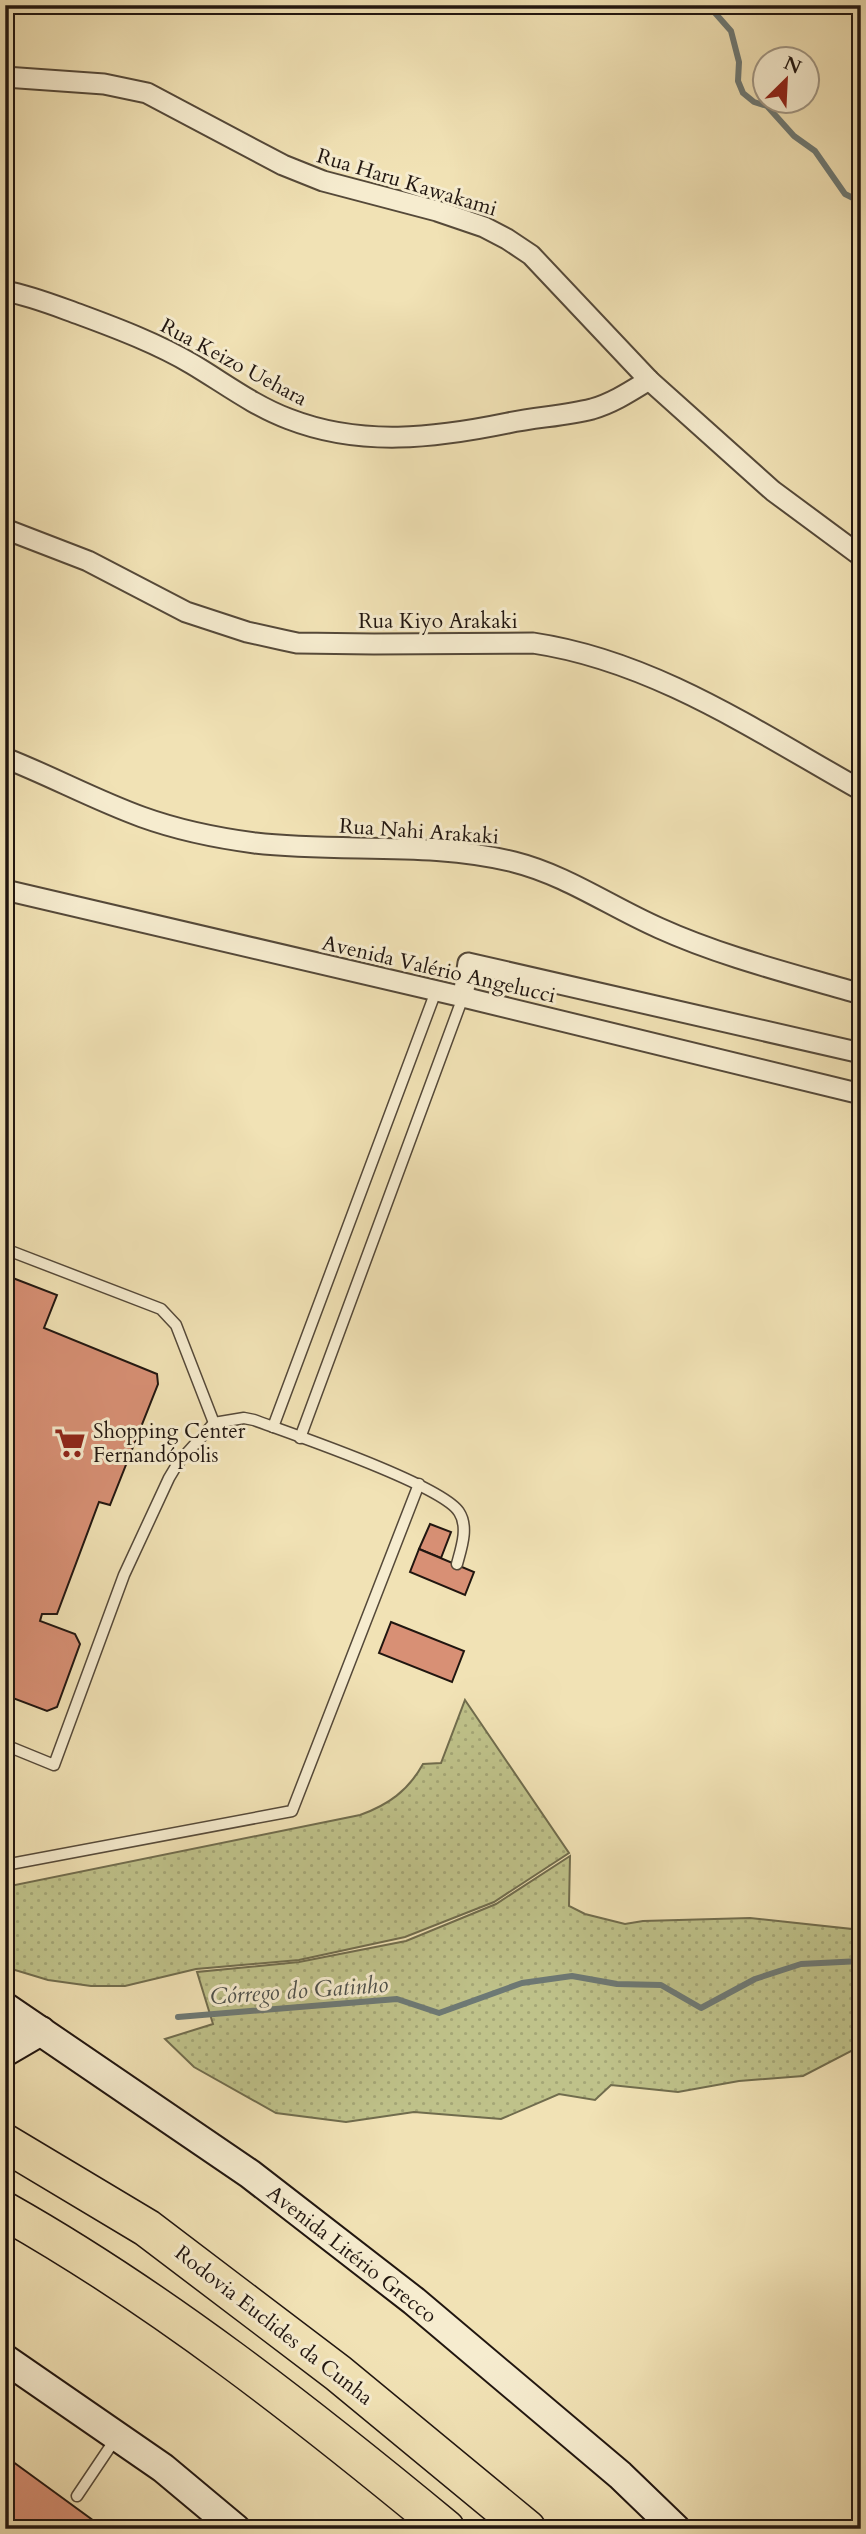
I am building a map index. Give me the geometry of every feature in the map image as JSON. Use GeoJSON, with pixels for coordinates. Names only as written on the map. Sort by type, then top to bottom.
{"type":"FeatureCollection","features":[{"type":"Feature","properties":{"kind":"highway","name":"Rodovia Euclides da Cunha"},"geometry":{"type":"LineString","coordinates":[[5,2143],[147,2228],[338,2373],[527,2529]]}},
{"type":"Feature","properties":{"kind":"highway"},"geometry":{"type":"LineString","coordinates":[[5,2210],[69,2247],[227,2358],[370,2466],[446,2529]]}},
{"type":"Feature","properties":{"kind":"main road","name":"Avenida Litério Grecco"},"geometry":{"type":"LineString","coordinates":[[5,2007],[250,2174],[414,2301],[620,2475],[676,2529]]}},
{"type":"Feature","properties":{"kind":"main road"},"geometry":{"type":"LineString","coordinates":[[5,2052],[41,2031]]}},
{"type":"Feature","properties":{"kind":"main road"},"geometry":{"type":"LineString","coordinates":[[5,2358],[163,2468],[236,2529]]}},
{"type":"Feature","properties":{"kind":"street","name":"Rua Haru Kawakami"},"geometry":{"type":"LineString","coordinates":[[5,77],[104,84],[148,93],[293,169],[323,181],[437,211],[507,239],[531,254],[649,380],[773,491],[861,556]]}},
{"type":"Feature","properties":{"kind":"street","name":"Rua Keizo Uehara"},"geometry":{"type":"LineString","coordinates":[[5,291],[104,322],[184,360],[242,396],[290,420],[352,435],[400,438],[436,436],[575,412],[606,404],[649,380]]}},
{"type":"Feature","properties":{"kind":"street","name":"Rua Kiyo Arakaki"},"geometry":{"type":"LineString","coordinates":[[5,529],[88,561],[186,612],[247,632],[283,640],[298,643],[374,645],[524,643],[552,646],[601,658],[651,676],[704,700],[861,790]]}},
{"type":"Feature","properties":{"kind":"street","name":"Rua Nahi Arakaki"},"geometry":{"type":"LineString","coordinates":[[5,758],[142,817],[184,830],[258,843],[439,851],[516,862],[553,875],[658,928],[701,946],[861,994]]}},
{"type":"Feature","properties":{"kind":"street","name":"Avenida Valério Angelucci"},"geometry":{"type":"LineString","coordinates":[[5,890],[861,1094]]}},
{"type":"Feature","properties":{"kind":"street","name":"Avenida Valério Angelucci"},"geometry":{"type":"LineString","coordinates":[[463,997],[468,963],[861,1053]]}},
{"type":"Feature","properties":{"kind":"lane"},"geometry":{"type":"LineString","coordinates":[[273,1427],[436,991]]}},
{"type":"Feature","properties":{"kind":"lane"},"geometry":{"type":"LineString","coordinates":[[300,1438],[463,997]]}},
{"type":"Feature","properties":{"kind":"lane"},"geometry":{"type":"LineString","coordinates":[[5,1249],[161,1309],[176,1325],[215,1423]]}},
{"type":"Feature","properties":{"kind":"lane"},"geometry":{"type":"LineString","coordinates":[[5,1745],[54,1765],[124,1575],[163,1489],[178,1463],[215,1423],[244,1418],[273,1427],[419,1484],[448,1499],[460,1513],[464,1524],[457,1564]]}},
{"type":"Feature","properties":{"kind":"lane"},"geometry":{"type":"LineString","coordinates":[[5,1865],[292,1811],[419,1484]]}},
{"type":"Feature","properties":{"kind":"lane"},"geometry":{"type":"LineString","coordinates":[[77,2496],[118,2437]]}},
{"type":"Feature","properties":{"kind":"green space"},"geometry":{"type":"Polygon","coordinates":[[[465,1700],[569,1853],[494,1902],[405,1937],[299,1960],[196,1969],[125,1986],[91,1986],[48,1980],[5,1967],[5,1887],[370,1811],[388,1802],[404,1789],[423,1764],[441,1763],[465,1700]]]}},
{"type":"Feature","properties":{"kind":"green space"},"geometry":{"type":"Polygon","coordinates":[[[570,1856],[569,1906],[585,1914],[625,1924],[643,1921],[750,1918],[861,1930],[861,2046],[803,2076],[739,2081],[678,2092],[611,2085],[595,2100],[559,2094],[501,2119],[414,2112],[346,2122],[276,2113],[194,2067],[165,2039],[213,2024],[197,1972],[299,1962],[406,1941],[496,1904],[570,1856]]]}},
{"type":"Feature","properties":{"kind":"building","name":"Shopping Center Fernandópolis"},"geometry":{"type":"Polygon","coordinates":[[[5,1275],[57,1295],[44,1328],[157,1374],[158,1384],[110,1505],[99,1502],[57,1614],[42,1614],[40,1621],[75,1634],[80,1644],[57,1707],[47,1711],[13,1698],[9,1713],[5,1716],[5,1275]]]}},
{"type":"Feature","properties":{"kind":"building"},"geometry":{"type":"Polygon","coordinates":[[[430,1524],[451,1532],[441,1558],[419,1549],[430,1524]]]}},
{"type":"Feature","properties":{"kind":"building"},"geometry":{"type":"Polygon","coordinates":[[[419,1549],[474,1572],[465,1595],[410,1572],[419,1549]]]}},
{"type":"Feature","properties":{"kind":"building"},"geometry":{"type":"Polygon","coordinates":[[[391,1622],[464,1651],[452,1682],[379,1653],[391,1622]]]}},
{"type":"Feature","properties":{"kind":"building"},"geometry":{"type":"Polygon","coordinates":[[[5,2456],[105,2529],[5,2529],[5,2456]]]}},
{"type":"Feature","properties":{"kind":"waterway"},"geometry":{"type":"LineString","coordinates":[[708,5],[731,31],[739,62],[738,81],[743,93],[754,102],[767,106],[794,136],[815,151],[845,194],[861,202]]}},
{"type":"Feature","properties":{"kind":"waterway","name":"Córrego do Gatinho"},"geometry":{"type":"LineString","coordinates":[[178,2017],[397,1999],[439,2013],[522,1983],[572,1976],[617,1984],[661,1985],[701,2008],[755,1979],[801,1964],[861,1961]]}},
{"type":"Feature","properties":{"kind":"place","name":"Shopping Center Fernandópolis"},"geometry":{"type":"Point","coordinates":[70,1443]}}]}
